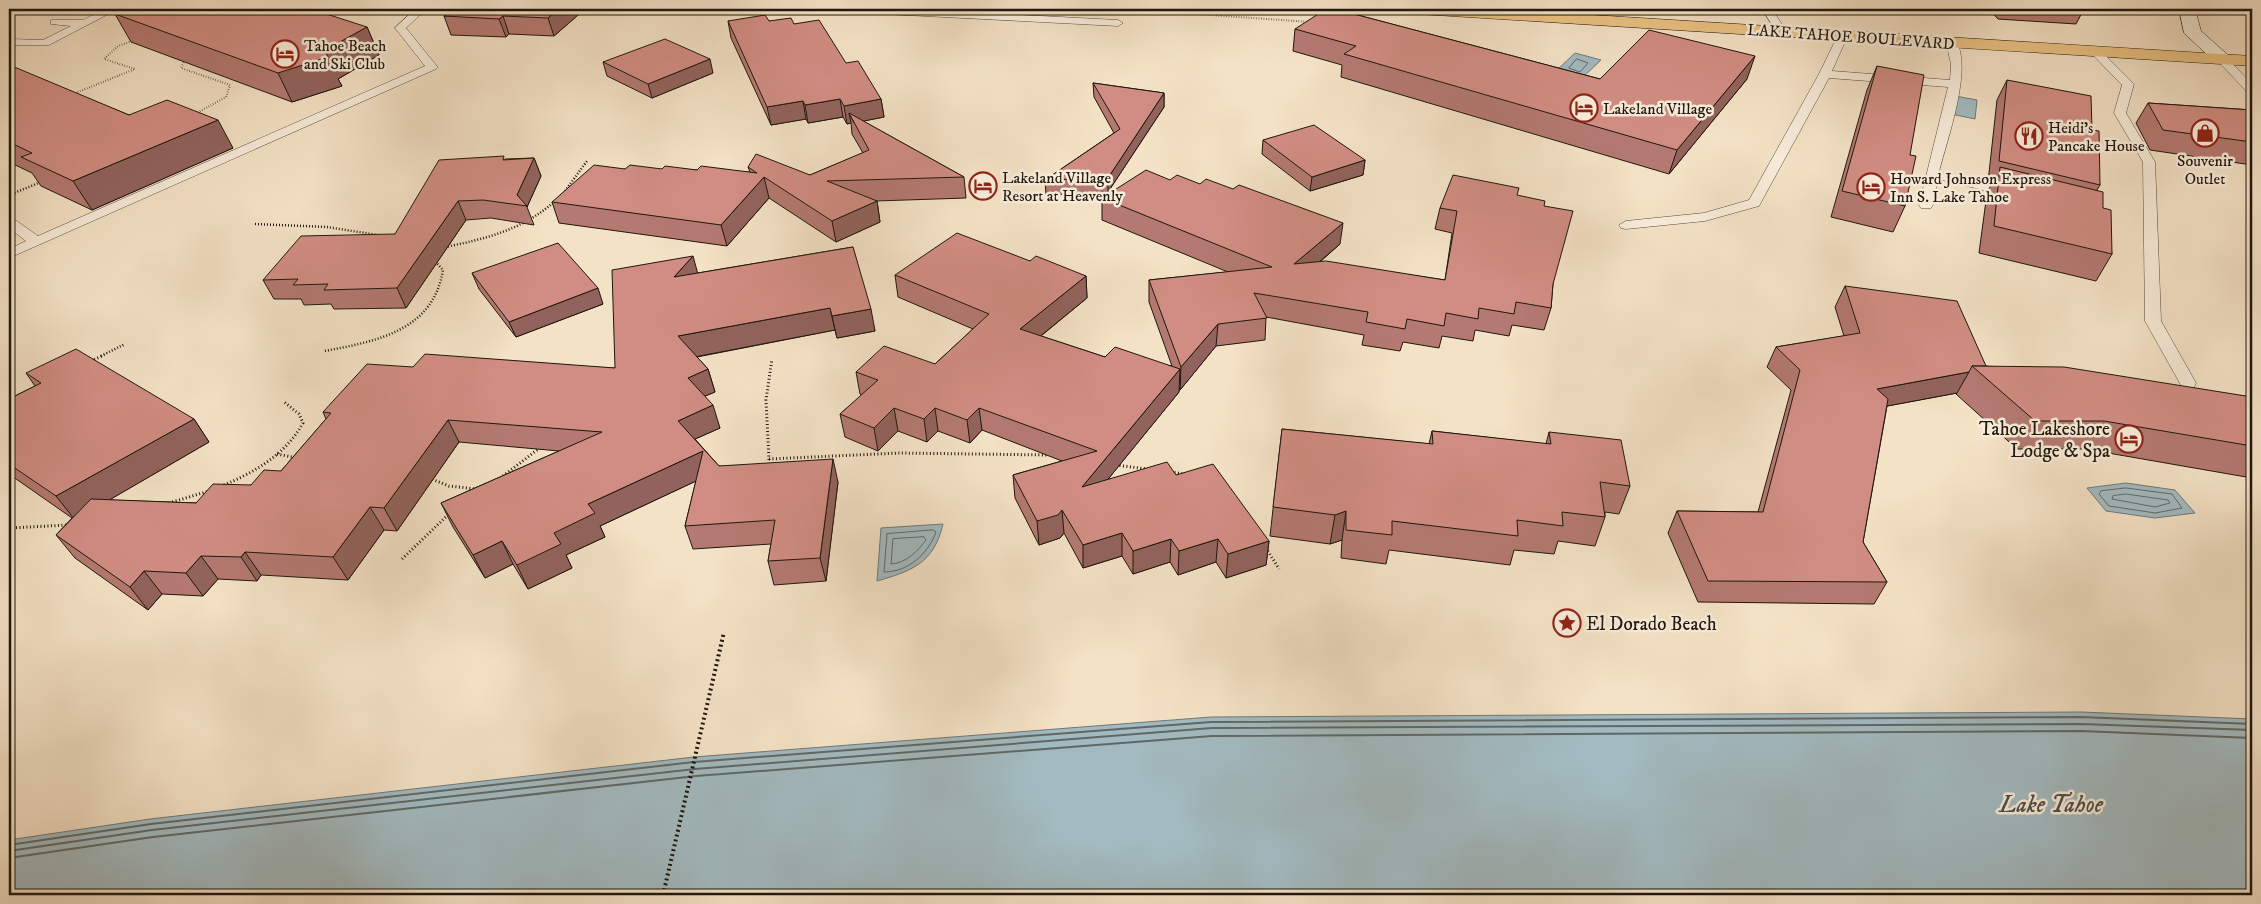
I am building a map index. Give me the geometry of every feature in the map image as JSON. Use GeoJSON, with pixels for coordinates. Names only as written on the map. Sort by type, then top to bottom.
{"type":"FeatureCollection","features":[{"type":"Feature","properties":{"kind":"highway","name":"LAKE TAHOE BOULEVARD"},"geometry":{"type":"LineString","coordinates":[[1420,9],[2252,61]]}},
{"type":"Feature","properties":{"kind":"street"},"geometry":{"type":"LineString","coordinates":[[2187,9],[2193,33],[2222,59]]}},
{"type":"Feature","properties":{"kind":"lane"},"geometry":{"type":"LineString","coordinates":[[9,42],[45,43],[113,9]]}},
{"type":"Feature","properties":{"kind":"lane"},"geometry":{"type":"LineString","coordinates":[[9,254],[432,67],[400,28],[421,9]]}},
{"type":"Feature","properties":{"kind":"lane"},"geometry":{"type":"LineString","coordinates":[[846,9],[1118,23]]}},
{"type":"Feature","properties":{"kind":"lane"},"geometry":{"type":"LineString","coordinates":[[1768,9],[1782,32]]}},
{"type":"Feature","properties":{"kind":"lane"},"geometry":{"type":"LineString","coordinates":[[55,22],[84,23]]}},
{"type":"Feature","properties":{"kind":"lane"},"geometry":{"type":"LineString","coordinates":[[1626,225],[1705,217],[1754,203],[1843,35]]}},
{"type":"Feature","properties":{"kind":"lane"},"geometry":{"type":"LineString","coordinates":[[1926,205],[1955,84],[1957,64],[1952,42]]}},
{"type":"Feature","properties":{"kind":"lane"},"geometry":{"type":"LineString","coordinates":[[2095,51],[2128,84],[2120,113],[2149,162],[2153,321],[2188,383]]}},
{"type":"Feature","properties":{"kind":"lane"},"geometry":{"type":"LineString","coordinates":[[2222,59],[2252,91]]}},
{"type":"Feature","properties":{"kind":"lane"},"geometry":{"type":"LineString","coordinates":[[1824,74],[1955,84]]}},
{"type":"Feature","properties":{"kind":"lane"},"geometry":{"type":"LineString","coordinates":[[1932,174],[2029,198]]}},
{"type":"Feature","properties":{"kind":"lane"},"geometry":{"type":"LineString","coordinates":[[9,222],[37,242]]}},
{"type":"Feature","properties":{"kind":"path"},"geometry":{"type":"LineString","coordinates":[[76,100],[67,96],[135,70],[104,59],[118,46],[135,39]]}},
{"type":"Feature","properties":{"kind":"path"},"geometry":{"type":"LineString","coordinates":[[178,54],[187,58],[181,68],[230,85],[226,97],[192,116]]}},
{"type":"Feature","properties":{"kind":"path"},"geometry":{"type":"LineString","coordinates":[[437,249],[475,242],[515,228],[546,210],[565,191],[587,160]]}},
{"type":"Feature","properties":{"kind":"path"},"geometry":{"type":"LineString","coordinates":[[9,195],[44,181]]}},
{"type":"Feature","properties":{"kind":"path"},"geometry":{"type":"LineString","coordinates":[[255,224],[327,227],[387,237]]}},
{"type":"Feature","properties":{"kind":"path"},"geometry":{"type":"LineString","coordinates":[[325,351],[369,342],[391,334],[411,323],[425,311],[439,290],[443,270],[433,257]]}},
{"type":"Feature","properties":{"kind":"path"},"geometry":{"type":"LineString","coordinates":[[83,366],[125,344]]}},
{"type":"Feature","properties":{"kind":"path"},"geometry":{"type":"LineString","coordinates":[[769,468],[766,400],[772,359]]}},
{"type":"Feature","properties":{"kind":"path"},"geometry":{"type":"LineString","coordinates":[[163,505],[195,497],[233,482],[277,454],[298,436],[304,423],[299,414],[283,401]]}},
{"type":"Feature","properties":{"kind":"path"},"geometry":{"type":"LineString","coordinates":[[500,478],[546,443]]}},
{"type":"Feature","properties":{"kind":"path"},"geometry":{"type":"LineString","coordinates":[[769,460],[837,454],[899,453],[1053,456]]}},
{"type":"Feature","properties":{"kind":"path"},"geometry":{"type":"LineString","coordinates":[[277,454],[303,459]]}},
{"type":"Feature","properties":{"kind":"path"},"geometry":{"type":"LineString","coordinates":[[1107,464],[1156,470]]}},
{"type":"Feature","properties":{"kind":"path"},"geometry":{"type":"LineString","coordinates":[[1166,472],[1192,475]]}},
{"type":"Feature","properties":{"kind":"path"},"geometry":{"type":"LineString","coordinates":[[421,476],[449,486],[484,490]]}},
{"type":"Feature","properties":{"kind":"path"},"geometry":{"type":"LineString","coordinates":[[402,559],[458,507]]}},
{"type":"Feature","properties":{"kind":"path"},"geometry":{"type":"LineString","coordinates":[[9,528],[49,528],[72,524]]}},
{"type":"Feature","properties":{"kind":"path"},"geometry":{"type":"LineString","coordinates":[[1264,544],[1279,569]]}},
{"type":"Feature","properties":{"kind":"path"},"geometry":{"type":"LineString","coordinates":[[664,895],[724,632]]}},
{"type":"Feature","properties":{"kind":"water"},"geometry":{"type":"Polygon","coordinates":[[[1575,53],[1601,60],[1582,78],[1556,71],[1575,53]]]}},
{"type":"Feature","properties":{"kind":"water"},"geometry":{"type":"Polygon","coordinates":[[[1950,95],[1977,100],[1975,119],[1946,113],[1950,95]]]}},
{"type":"Feature","properties":{"kind":"water"},"geometry":{"type":"Polygon","coordinates":[[[2126,483],[2175,490],[2195,513],[2155,518],[2106,511],[2087,488],[2126,483]]]}},
{"type":"Feature","properties":{"kind":"water"},"geometry":{"type":"Polygon","coordinates":[[[943,524],[934,548],[927,557],[911,569],[877,581],[881,528],[943,524]]]}},
{"type":"Feature","properties":{"kind":"water","name":"Lake Tahoe"},"geometry":{"type":"Polygon","coordinates":[[[2081,712],[2252,719],[2252,895],[9,895],[9,840],[150,819],[694,757],[1211,717],[2081,712]]]}},
{"type":"Feature","properties":{"kind":"building"},"geometry":{"type":"Polygon","coordinates":[[[126,9],[311,9],[367,27],[325,50],[328,57],[278,73],[115,14],[126,9]]]}},
{"type":"Feature","properties":{"kind":"building"},"geometry":{"type":"Polygon","coordinates":[[[454,9],[558,9],[548,18],[503,16],[499,19],[444,16],[454,9]]]}},
{"type":"Feature","properties":{"kind":"building"},"geometry":{"type":"Polygon","coordinates":[[[1326,9],[1351,9],[1350,13],[1600,79],[1649,30],[1755,56],[1677,150],[1344,54],[1356,46],[1295,29],[1326,9]]]}},
{"type":"Feature","properties":{"kind":"building"},"geometry":{"type":"Polygon","coordinates":[[[2052,9],[2081,9],[2083,11],[2052,9]]]}},
{"type":"Feature","properties":{"kind":"building"},"geometry":{"type":"Polygon","coordinates":[[[765,15],[769,21],[791,18],[794,24],[819,20],[846,63],[858,61],[881,99],[844,106],[840,99],[805,105],[803,101],[767,107],[728,21],[765,15]]]}},
{"type":"Feature","properties":{"kind":"building"},"geometry":{"type":"Polygon","coordinates":[[[665,39],[710,59],[648,84],[603,62],[665,39]]]}},
{"type":"Feature","properties":{"kind":"building"},"geometry":{"type":"Polygon","coordinates":[[[12,66],[129,115],[167,100],[218,120],[73,181],[21,157],[32,153],[9,142],[9,67],[12,66]]]}},
{"type":"Feature","properties":{"kind":"building"},"geometry":{"type":"Polygon","coordinates":[[[1877,66],[1924,75],[1910,155],[1916,156],[1905,206],[1842,191],[1877,66]]]}},
{"type":"Feature","properties":{"kind":"building"},"geometry":{"type":"Polygon","coordinates":[[[2007,80],[2091,96],[2092,130],[2099,131],[2100,185],[1999,161],[2007,80]]]}},
{"type":"Feature","properties":{"kind":"building"},"geometry":{"type":"Polygon","coordinates":[[[1093,83],[1164,93],[1108,178],[1045,180],[1120,129],[1093,83]]]}},
{"type":"Feature","properties":{"kind":"building"},"geometry":{"type":"Polygon","coordinates":[[[2148,103],[2252,110],[2252,142],[2163,130],[2148,103]]]}},
{"type":"Feature","properties":{"kind":"building"},"geometry":{"type":"Polygon","coordinates":[[[849,113],[964,177],[827,181],[877,201],[832,221],[764,177],[721,225],[552,202],[594,165],[625,169],[630,165],[662,169],[665,166],[697,170],[701,166],[757,173],[748,167],[756,154],[810,175],[869,150],[849,113]]]}},
{"type":"Feature","properties":{"kind":"building"},"geometry":{"type":"Polygon","coordinates":[[[1314,125],[1365,160],[1312,177],[1263,140],[1314,125]]]}},
{"type":"Feature","properties":{"kind":"building"},"geometry":{"type":"Polygon","coordinates":[[[504,156],[503,160],[534,158],[517,195],[527,206],[483,200],[458,201],[397,288],[324,290],[328,284],[293,285],[298,279],[263,280],[301,236],[395,234],[439,160],[504,156]]]}},
{"type":"Feature","properties":{"kind":"building"},"geometry":{"type":"Polygon","coordinates":[[[2000,167],[2103,192],[2103,208],[2111,210],[2112,254],[1994,226],[2000,167]]]}},
{"type":"Feature","properties":{"kind":"building"},"geometry":{"type":"Polygon","coordinates":[[[1146,170],[1170,180],[1177,175],[1200,184],[1206,179],[1233,189],[1239,185],[1343,223],[1294,264],[1326,261],[1445,280],[1457,211],[1440,208],[1453,175],[1519,188],[1517,195],[1545,201],[1544,206],[1573,211],[1553,284],[1551,308],[1516,302],[1514,314],[1479,308],[1478,319],[1446,313],[1444,326],[1407,319],[1405,329],[1366,322],[1368,312],[1254,293],[1267,318],[1218,324],[1181,367],[1149,280],[1272,267],[1102,198],[1146,170]]]}},
{"type":"Feature","properties":{"kind":"building"},"geometry":{"type":"Polygon","coordinates":[[[957,233],[1030,261],[1036,256],[1086,276],[1020,329],[1105,357],[1115,347],[1180,369],[1082,487],[1167,462],[1176,475],[1213,464],[1269,541],[1228,554],[1218,539],[1179,551],[1171,539],[1133,551],[1122,533],[1083,545],[1062,510],[1058,515],[1037,521],[1013,475],[1097,451],[979,408],[967,420],[935,408],[924,419],[894,408],[874,428],[840,414],[878,380],[856,372],[884,346],[935,364],[989,314],[895,275],[957,233]]]}},
{"type":"Feature","properties":{"kind":"building"},"geometry":{"type":"Polygon","coordinates":[[[558,243],[598,288],[509,322],[472,273],[558,243]]]}},
{"type":"Feature","properties":{"kind":"building"},"geometry":{"type":"Polygon","coordinates":[[[853,247],[871,309],[832,316],[830,308],[678,336],[708,369],[688,378],[713,405],[678,421],[719,466],[833,459],[820,558],[768,561],[775,520],[685,526],[703,451],[588,504],[595,513],[554,533],[561,544],[517,565],[502,541],[473,555],[441,503],[602,432],[448,420],[384,508],[370,507],[333,557],[245,552],[241,557],[201,556],[186,573],[144,571],[130,587],[56,535],[91,499],[196,503],[213,484],[251,485],[264,470],[281,471],[331,413],[323,412],[367,364],[413,367],[425,354],[615,368],[612,270],[693,256],[674,277],[853,247]]]}},
{"type":"Feature","properties":{"kind":"building"},"geometry":{"type":"Polygon","coordinates":[[[1845,286],[1957,301],[1986,366],[1972,366],[1969,372],[1877,389],[1888,399],[1863,542],[1887,582],[1708,581],[1677,511],[1763,512],[1800,370],[1776,347],[1860,333],[1845,286]]]}},
{"type":"Feature","properties":{"kind":"building"},"geometry":{"type":"Polygon","coordinates":[[[76,349],[194,419],[56,496],[9,464],[9,399],[41,383],[26,373],[76,349]]]}},
{"type":"Feature","properties":{"kind":"building"},"geometry":{"type":"Polygon","coordinates":[[[1972,366],[2064,367],[2252,397],[2252,446],[2104,421],[2035,421],[1972,366]]]}},
{"type":"Feature","properties":{"kind":"building"},"geometry":{"type":"Polygon","coordinates":[[[1282,429],[1433,444],[1432,431],[1551,444],[1549,432],[1621,440],[1630,486],[1600,482],[1605,517],[1562,512],[1563,526],[1517,520],[1518,536],[1392,521],[1392,535],[1346,530],[1346,511],[1335,515],[1273,507],[1282,429]]]}},
{"type":"Feature","properties":{"kind":"place","name":"Tahoe Beach and Ski Club"},"geometry":{"type":"Point","coordinates":[285,54]}},
{"type":"Feature","properties":{"kind":"place","name":"Lakeland Village"},"geometry":{"type":"Point","coordinates":[1584,108]}},
{"type":"Feature","properties":{"kind":"place","name":"Souvenir Outlet"},"geometry":{"type":"Point","coordinates":[2205,133]}},
{"type":"Feature","properties":{"kind":"place","name":"Heidi's Pancake House"},"geometry":{"type":"Point","coordinates":[2029,136]}},
{"type":"Feature","properties":{"kind":"place","name":"Lakeland Village Resort at Heavenly"},"geometry":{"type":"Point","coordinates":[983,186]}},
{"type":"Feature","properties":{"kind":"place","name":"Howard Johnson Express Inn S. Lake Tahoe"},"geometry":{"type":"Point","coordinates":[1871,187]}},
{"type":"Feature","properties":{"kind":"place","name":"Tahoe Lakeshore Lodge & Spa"},"geometry":{"type":"Point","coordinates":[2129,439]}},
{"type":"Feature","properties":{"kind":"place","name":"El Dorado Beach"},"geometry":{"type":"Point","coordinates":[1567,623]}}]}
